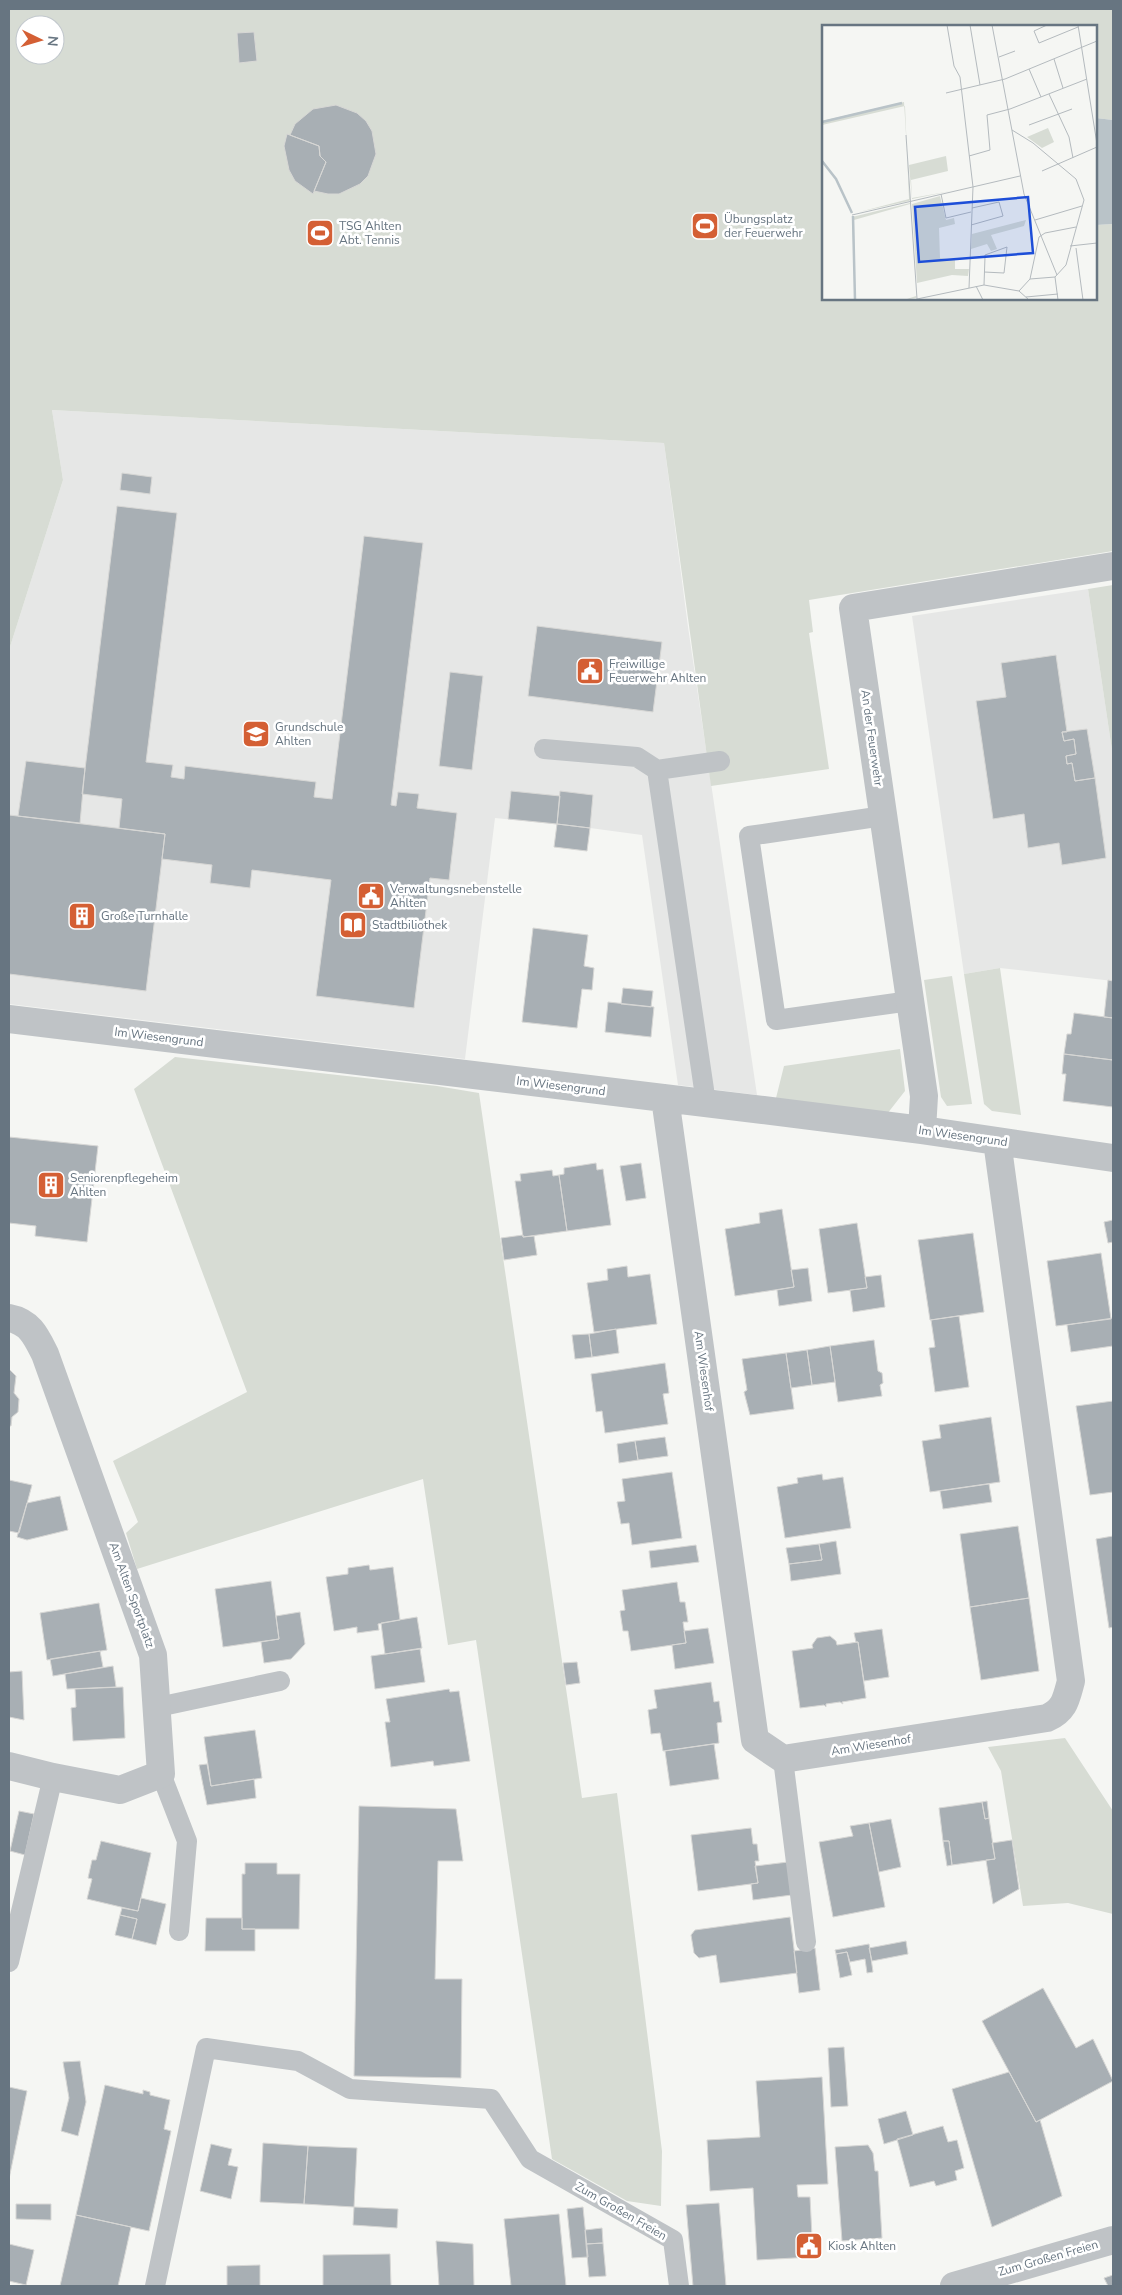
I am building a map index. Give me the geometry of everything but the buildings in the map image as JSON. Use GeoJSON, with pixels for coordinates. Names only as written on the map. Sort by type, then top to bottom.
{"type":"FeatureCollection","features":[{"type":"Feature","properties":{"kind":"street","name":"An der Feuerwehr"},"geometry":{"type":"LineString","coordinates":[[922,1130],[924,1096],[853,608],[1113,566]]}},
{"type":"Feature","properties":{"kind":"street","name":"Im Wiesengrund"},"geometry":{"type":"LineString","coordinates":[[9,1019],[922,1130],[1113,1158]]}},
{"type":"Feature","properties":{"kind":"street","name":"Am Wiesenhof"},"geometry":{"type":"LineString","coordinates":[[665,1098],[755,1740],[783,1759],[1046,1718],[1058,1713],[1066,1701],[1071,1681],[997,1141]]}},
{"type":"Feature","properties":{"kind":"street","name":"Am Alten Sportplatz"},"geometry":{"type":"LineString","coordinates":[[9,1318],[18,1320],[33,1330],[45,1354],[153,1655],[161,1774]]}},
{"type":"Feature","properties":{"kind":"street"},"geometry":{"type":"LineString","coordinates":[[9,1766],[120,1790],[161,1774]]}},
{"type":"Feature","properties":{"kind":"street","name":"Zum Großen Freien"},"geometry":{"type":"LineString","coordinates":[[954,2286],[1113,2240]]}},
{"type":"Feature","properties":{"kind":"lane"},"geometry":{"type":"LineString","coordinates":[[544,749],[637,757],[657,770],[720,761]]}},
{"type":"Feature","properties":{"kind":"lane"},"geometry":{"type":"LineString","coordinates":[[657,770],[706,1103]]}},
{"type":"Feature","properties":{"kind":"lane"},"geometry":{"type":"LineString","coordinates":[[883,816],[748,836],[776,1020],[910,1001]]}},
{"type":"Feature","properties":{"kind":"lane"},"geometry":{"type":"LineString","coordinates":[[158,1708],[280,1682]]}},
{"type":"Feature","properties":{"kind":"lane"},"geometry":{"type":"LineString","coordinates":[[783,1759],[806,1942]]}},
{"type":"Feature","properties":{"kind":"lane"},"geometry":{"type":"LineString","coordinates":[[161,1774],[186,1840],[179,1931]]}},
{"type":"Feature","properties":{"kind":"lane"},"geometry":{"type":"LineString","coordinates":[[9,1962],[53,1777]]}},
{"type":"Feature","properties":{"kind":"lane","name":"Zum Großen Freien"},"geometry":{"type":"LineString","coordinates":[[155,2286],[206,2048],[298,2061],[350,2089],[491,2099],[530,2159],[673,2240],[679,2286]]}},
{"type":"Feature","properties":{"kind":"shaded area"},"geometry":{"type":"Polygon","coordinates":[[[9,9],[1113,9],[1113,120],[1097,118],[1097,25],[822,25],[822,300],[1097,300],[1097,225],[1113,224],[1113,551],[809,600],[813,632],[809,633],[829,769],[711,786],[664,443],[52,410],[63,480],[9,650],[9,9]]]}},
{"type":"Feature","properties":{"kind":"shaded area"},"geometry":{"type":"Polygon","coordinates":[[[1097,118],[1113,120],[1113,224],[1097,225],[1097,118]]]}},
{"type":"Feature","properties":{"kind":"shaded area","name":"Grundschule Ahlten"},"geometry":{"type":"Polygon","coordinates":[[[52,410],[664,443],[688,627],[757,1095],[678,1085],[642,835],[590,828],[495,818],[465,1059],[9,1004],[9,650],[63,480],[52,410]]]}},
{"type":"Feature","properties":{"kind":"shaded area"},"geometry":{"type":"Polygon","coordinates":[[[1113,585],[1113,757],[1088,589],[1113,585]]]}},
{"type":"Feature","properties":{"kind":"shaded area"},"geometry":{"type":"Polygon","coordinates":[[[1088,589],[1113,757],[1113,981],[1000,968],[964,974],[912,616],[1088,589]]]}},
{"type":"Feature","properties":{"kind":"shaded area"},"geometry":{"type":"Polygon","coordinates":[[[1000,968],[1021,1115],[992,1111],[984,1104],[964,974],[1000,968]]]}},
{"type":"Feature","properties":{"kind":"shaded area"},"geometry":{"type":"Polygon","coordinates":[[[952,976],[972,1104],[947,1106],[941,1097],[924,980],[952,976]]]}},
{"type":"Feature","properties":{"kind":"shaded area"},"geometry":{"type":"Polygon","coordinates":[[[900,1049],[905,1091],[887,1114],[776,1098],[784,1066],[900,1049]]]}},
{"type":"Feature","properties":{"kind":"shaded area"},"geometry":{"type":"Polygon","coordinates":[[[175,1057],[437,1086],[479,1093],[582,1798],[617,1793],[662,2151],[661,2206],[627,2201],[552,2159],[476,1640],[448,1645],[423,1479],[137,1569],[126,1533],[138,1522],[113,1461],[247,1392],[134,1089],[175,1057]]]}},
{"type":"Feature","properties":{"kind":"shaded area"},"geometry":{"type":"Polygon","coordinates":[[[1065,1738],[1113,1811],[1113,1914],[1068,1903],[1023,1906],[1001,1771],[988,1747],[1065,1738]]]}},
{"type":"Feature","properties":{"kind":"place","name":"Übungsplatz der Feuerwehr"},"geometry":{"type":"Point","coordinates":[705,226]}},
{"type":"Feature","properties":{"kind":"place","name":"TSG Ahlten Abt. Tennis"},"geometry":{"type":"Point","coordinates":[320,233]}},
{"type":"Feature","properties":{"kind":"place","name":"Freiwillige Feuerwehr Ahlten"},"geometry":{"type":"Point","coordinates":[590,671]}},
{"type":"Feature","properties":{"kind":"place","name":"Grundschule Ahlten"},"geometry":{"type":"Point","coordinates":[256,734]}},
{"type":"Feature","properties":{"kind":"place","name":"Verwaltungsnebenstelle Ahlten"},"geometry":{"type":"Point","coordinates":[371,896]}},
{"type":"Feature","properties":{"kind":"place","name":"Große Turnhalle"},"geometry":{"type":"Point","coordinates":[82,916]}},
{"type":"Feature","properties":{"kind":"place","name":"Stadtbiliothek"},"geometry":{"type":"Point","coordinates":[353,925]}},
{"type":"Feature","properties":{"kind":"place","name":"Seniorenpflegeheim Ahlten"},"geometry":{"type":"Point","coordinates":[51,1185]}},
{"type":"Feature","properties":{"kind":"place","name":"Kiosk Ahlten"},"geometry":{"type":"Point","coordinates":[809,2246]}}]}
